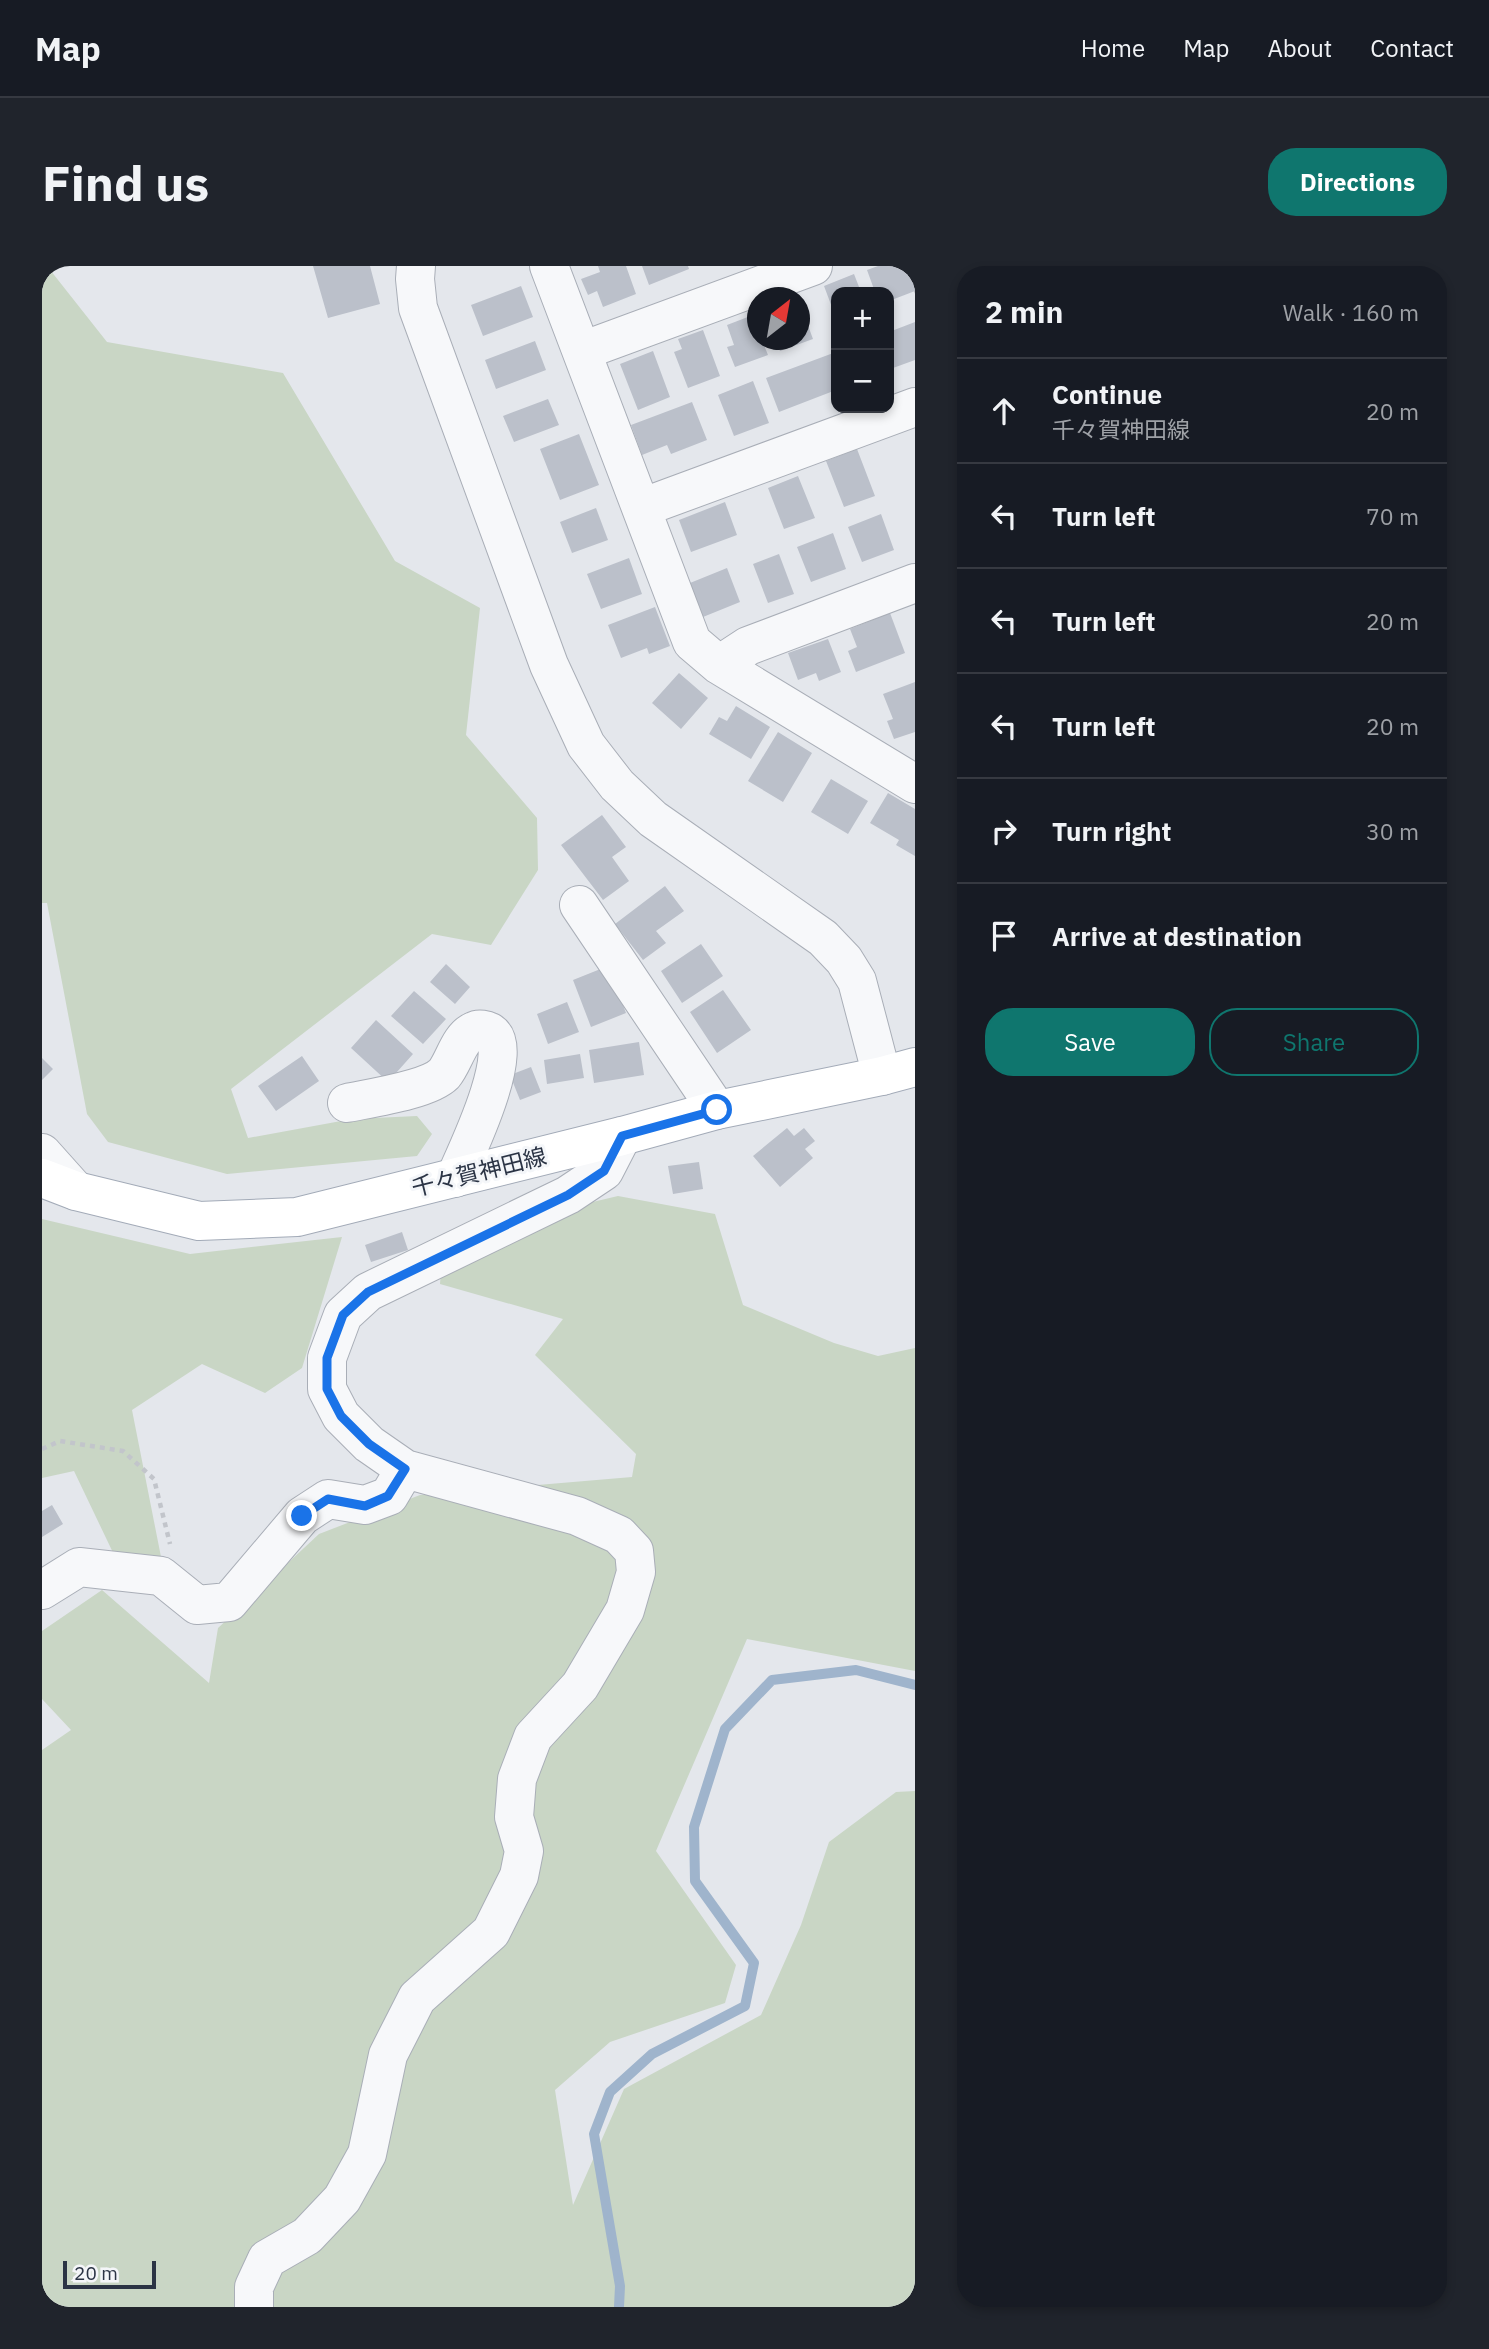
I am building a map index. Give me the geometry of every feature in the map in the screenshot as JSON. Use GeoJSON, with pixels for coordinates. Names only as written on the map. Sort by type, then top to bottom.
{"type":"FeatureCollection","features":[{"type":"Feature","properties":{"kind":"main road","name":"千々賀神田線"},"geometry":{"type":"LineString","coordinates":[[59,1185],[200,1221],[297,1217],[717,1110],[899,1072]]}},
{"type":"Feature","properties":{"kind":"street"},"geometry":{"type":"LineString","coordinates":[[416,266],[418,308],[548,665],[586,745],[617,785],[653,819],[823,939],[844,960],[857,981],[899,1072]]}},
{"type":"Feature","properties":{"kind":"street"},"geometry":{"type":"LineString","coordinates":[[550,266],[692,642],[719,665],[915,784]]}},
{"type":"Feature","properties":{"kind":"street"},"geometry":{"type":"LineString","coordinates":[[582,351],[813,266]]}},
{"type":"Feature","properties":{"kind":"street"},"geometry":{"type":"LineString","coordinates":[[641,508],[915,407]]}},
{"type":"Feature","properties":{"kind":"street"},"geometry":{"type":"LineString","coordinates":[[719,665],[748,646],[915,583]]}},
{"type":"Feature","properties":{"kind":"street"},"geometry":{"type":"LineString","coordinates":[[579,905],[717,1110]]}},
{"type":"Feature","properties":{"kind":"street"},"geometry":{"type":"LineString","coordinates":[[347,1103],[431,1084],[444,1073],[467,1037],[479,1029],[488,1031],[494,1036],[498,1049],[489,1100],[455,1178]]}},
{"type":"Feature","properties":{"kind":"street"},"geometry":{"type":"LineString","coordinates":[[254,2307],[254,2287],[267,2259],[307,2236],[342,2199],[366,2154],[388,2055],[417,1998],[491,1932],[497,1921],[519,1876],[524,1851],[514,1816],[517,1779],[533,1737],[580,1686],[625,1610],[636,1572],[634,1551],[619,1535],[598,1525],[577,1516],[405,1469],[369,1444],[341,1416],[327,1389],[327,1358],[343,1315],[368,1292],[568,1195],[604,1171],[622,1136]]}},
{"type":"Feature","properties":{"kind":"street"},"geometry":{"type":"LineString","coordinates":[[42,1153],[59,1185]]}},
{"type":"Feature","properties":{"kind":"street"},"geometry":{"type":"LineString","coordinates":[[42,1590],[79,1567],[161,1576],[197,1605],[229,1602],[302,1516],[328,1499],[365,1506],[388,1496],[405,1469]]}},
{"type":"Feature","properties":{"kind":"path"},"geometry":{"type":"LineString","coordinates":[[42,1449],[60,1441],[124,1451],[154,1479],[170,1544],[161,1576]]}},
{"type":"Feature","properties":{"kind":"green space"},"geometry":{"type":"Polygon","coordinates":[[[42,266],[47,266],[107,342],[283,373],[395,561],[480,608],[466,735],[537,818],[538,870],[491,945],[432,934],[231,1089],[248,1138],[352,1119],[417,1116],[432,1134],[417,1156],[227,1174],[108,1142],[87,1114],[47,903],[42,903],[42,266]]]}},
{"type":"Feature","properties":{"kind":"green space"},"geometry":{"type":"Polygon","coordinates":[[[618,1196],[715,1214],[743,1305],[834,1343],[878,1356],[915,1348],[915,1671],[747,1639],[656,1851],[736,1965],[725,2003],[610,2042],[555,2090],[573,2205],[624,2089],[761,2015],[801,1925],[829,1842],[896,1792],[915,1791],[915,2307],[42,2307],[42,1750],[71,1730],[42,1699],[42,1631],[102,1590],[209,1683],[218,1628],[319,1534],[420,1495],[632,1477],[636,1454],[535,1355],[563,1319],[440,1284],[444,1237],[618,1196]]]}},
{"type":"Feature","properties":{"kind":"green space"},"geometry":{"type":"Polygon","coordinates":[[[42,1219],[190,1254],[342,1237],[302,1368],[265,1393],[202,1364],[132,1410],[162,1562],[117,1561],[74,1471],[42,1478],[42,1219]]]}},
{"type":"Feature","properties":{"kind":"building"},"geometry":{"type":"Polygon","coordinates":[[[313,266],[370,266],[380,304],[328,318],[313,266]]]}},
{"type":"Feature","properties":{"kind":"building"},"geometry":{"type":"Polygon","coordinates":[[[598,266],[626,266],[636,294],[603,307],[597,291],[588,295],[581,279],[600,272],[598,266]]]}},
{"type":"Feature","properties":{"kind":"building"},"geometry":{"type":"Polygon","coordinates":[[[642,266],[688,266],[689,269],[649,285],[642,266]]]}},
{"type":"Feature","properties":{"kind":"building"},"geometry":{"type":"Polygon","coordinates":[[[878,266],[915,266],[915,291],[894,299],[894,287],[873,287],[867,270],[878,266]]]}},
{"type":"Feature","properties":{"kind":"building"},"geometry":{"type":"Polygon","coordinates":[[[854,274],[859,287],[831,287],[831,305],[824,286],[854,274]]]}},
{"type":"Feature","properties":{"kind":"building"},"geometry":{"type":"Polygon","coordinates":[[[521,286],[533,317],[483,336],[471,305],[521,286]]]}},
{"type":"Feature","properties":{"kind":"building"},"geometry":{"type":"Polygon","coordinates":[[[747,317],[747,350],[766,350],[768,355],[735,367],[727,347],[734,345],[727,325],[747,317]]]}},
{"type":"Feature","properties":{"kind":"building"},"geometry":{"type":"Polygon","coordinates":[[[915,322],[915,360],[894,368],[894,350],[894,330],[915,322]]]}},
{"type":"Feature","properties":{"kind":"building"},"geometry":{"type":"Polygon","coordinates":[[[703,330],[720,376],[688,388],[674,352],[682,349],[678,339],[703,330]]]}},
{"type":"Feature","properties":{"kind":"building"},"geometry":{"type":"Polygon","coordinates":[[[535,341],[546,370],[496,389],[485,360],[535,341]]]}},
{"type":"Feature","properties":{"kind":"building"},"geometry":{"type":"Polygon","coordinates":[[[653,351],[670,397],[638,410],[620,364],[653,351]]]}},
{"type":"Feature","properties":{"kind":"building"},"geometry":{"type":"Polygon","coordinates":[[[831,354],[831,392],[779,412],[766,378],[831,354]]]}},
{"type":"Feature","properties":{"kind":"building"},"geometry":{"type":"Polygon","coordinates":[[[753,381],[769,423],[734,436],[718,395],[753,381]]]}},
{"type":"Feature","properties":{"kind":"building"},"geometry":{"type":"Polygon","coordinates":[[[548,399],[559,425],[514,442],[503,416],[548,399]]]}},
{"type":"Feature","properties":{"kind":"building"},"geometry":{"type":"Polygon","coordinates":[[[692,402],[707,440],[671,454],[667,445],[642,455],[631,425],[692,402]]]}},
{"type":"Feature","properties":{"kind":"building"},"geometry":{"type":"Polygon","coordinates":[[[579,434],[599,485],[560,500],[540,449],[579,434]]]}},
{"type":"Feature","properties":{"kind":"building"},"geometry":{"type":"Polygon","coordinates":[[[857,449],[875,496],[844,507],[826,461],[857,449]]]}},
{"type":"Feature","properties":{"kind":"building"},"geometry":{"type":"Polygon","coordinates":[[[798,476],[815,518],[784,529],[768,488],[798,476]]]}},
{"type":"Feature","properties":{"kind":"building"},"geometry":{"type":"Polygon","coordinates":[[[725,502],[737,535],[691,552],[679,520],[725,502]]]}},
{"type":"Feature","properties":{"kind":"building"},"geometry":{"type":"Polygon","coordinates":[[[596,508],[608,540],[572,553],[560,522],[596,508]]]}},
{"type":"Feature","properties":{"kind":"building"},"geometry":{"type":"Polygon","coordinates":[[[881,514],[894,550],[862,562],[848,527],[881,514]]]}},
{"type":"Feature","properties":{"kind":"building"},"geometry":{"type":"Polygon","coordinates":[[[833,533],[846,569],[811,582],[797,547],[833,533]]]}},
{"type":"Feature","properties":{"kind":"building"},"geometry":{"type":"Polygon","coordinates":[[[779,554],[794,594],[768,603],[753,564],[779,554]]]}},
{"type":"Feature","properties":{"kind":"building"},"geometry":{"type":"Polygon","coordinates":[[[629,558],[642,594],[601,609],[587,574],[629,558]]]}},
{"type":"Feature","properties":{"kind":"building"},"geometry":{"type":"Polygon","coordinates":[[[727,568],[740,602],[703,617],[690,583],[727,568]]]}},
{"type":"Feature","properties":{"kind":"building"},"geometry":{"type":"Polygon","coordinates":[[[655,607],[670,646],[649,654],[647,648],[621,658],[608,625],[655,607]]]}},
{"type":"Feature","properties":{"kind":"building"},"geometry":{"type":"Polygon","coordinates":[[[890,613],[905,653],[856,672],[848,651],[857,647],[850,629],[890,613]]]}},
{"type":"Feature","properties":{"kind":"building"},"geometry":{"type":"Polygon","coordinates":[[[828,639],[841,672],[819,681],[816,673],[798,680],[788,653],[828,639]]]}},
{"type":"Feature","properties":{"kind":"building"},"geometry":{"type":"Polygon","coordinates":[[[679,673],[708,698],[681,729],[652,703],[679,673]]]}},
{"type":"Feature","properties":{"kind":"building"},"geometry":{"type":"Polygon","coordinates":[[[915,682],[915,732],[894,739],[887,721],[893,719],[883,694],[915,682]]]}},
{"type":"Feature","properties":{"kind":"building"},"geometry":{"type":"Polygon","coordinates":[[[736,706],[770,727],[751,759],[709,734],[719,717],[727,721],[736,706]]]}},
{"type":"Feature","properties":{"kind":"building"},"geometry":{"type":"Polygon","coordinates":[[[778,732],[812,753],[783,802],[748,781],[778,732]]]}},
{"type":"Feature","properties":{"kind":"building"},"geometry":{"type":"Polygon","coordinates":[[[831,779],[868,801],[848,834],[811,812],[831,779]]]}},
{"type":"Feature","properties":{"kind":"building"},"geometry":{"type":"Polygon","coordinates":[[[888,793],[915,809],[915,856],[896,845],[899,840],[870,823],[888,793]]]}},
{"type":"Feature","properties":{"kind":"building"},"geometry":{"type":"Polygon","coordinates":[[[602,815],[626,847],[612,857],[629,881],[603,900],[561,845],[602,815]]]}},
{"type":"Feature","properties":{"kind":"building"},"geometry":{"type":"Polygon","coordinates":[[[665,886],[684,911],[656,931],[666,943],[643,960],[615,924],[665,886]]]}},
{"type":"Feature","properties":{"kind":"building"},"geometry":{"type":"Polygon","coordinates":[[[701,944],[723,976],[682,1003],[661,971],[701,944]]]}},
{"type":"Feature","properties":{"kind":"building"},"geometry":{"type":"Polygon","coordinates":[[[446,964],[470,987],[455,1004],[430,982],[446,964]]]}},
{"type":"Feature","properties":{"kind":"building"},"geometry":{"type":"Polygon","coordinates":[[[608,966],[626,1013],[591,1027],[573,980],[608,966]]]}},
{"type":"Feature","properties":{"kind":"building"},"geometry":{"type":"Polygon","coordinates":[[[723,990],[751,1030],[717,1053],[690,1012],[723,990]]]}},
{"type":"Feature","properties":{"kind":"building"},"geometry":{"type":"Polygon","coordinates":[[[414,991],[446,1019],[423,1044],[391,1016],[414,991]]]}},
{"type":"Feature","properties":{"kind":"building"},"geometry":{"type":"Polygon","coordinates":[[[567,1002],[579,1032],[548,1044],[537,1014],[567,1002]]]}},
{"type":"Feature","properties":{"kind":"building"},"geometry":{"type":"Polygon","coordinates":[[[376,1020],[413,1054],[388,1082],[351,1048],[376,1020]]]}},
{"type":"Feature","properties":{"kind":"building"},"geometry":{"type":"Polygon","coordinates":[[[639,1042],[644,1075],[594,1083],[589,1050],[639,1042]]]}},
{"type":"Feature","properties":{"kind":"building"},"geometry":{"type":"Polygon","coordinates":[[[580,1054],[584,1078],[547,1084],[544,1060],[580,1054]]]}},
{"type":"Feature","properties":{"kind":"building"},"geometry":{"type":"Polygon","coordinates":[[[302,1056],[319,1081],[276,1111],[258,1086],[302,1056]]]}},
{"type":"Feature","properties":{"kind":"building"},"geometry":{"type":"Polygon","coordinates":[[[42,1058],[53,1069],[42,1080],[42,1058]]]}},
{"type":"Feature","properties":{"kind":"building"},"geometry":{"type":"Polygon","coordinates":[[[531,1067],[541,1092],[520,1100],[510,1075],[531,1067]]]}},
{"type":"Feature","properties":{"kind":"building"},"geometry":{"type":"Polygon","coordinates":[[[787,1128],[794,1136],[804,1128],[815,1141],[805,1149],[813,1158],[780,1187],[753,1156],[787,1128]]]}},
{"type":"Feature","properties":{"kind":"building"},"geometry":{"type":"Polygon","coordinates":[[[699,1162],[703,1189],[673,1194],[668,1166],[699,1162]]]}},
{"type":"Feature","properties":{"kind":"building"},"geometry":{"type":"Polygon","coordinates":[[[402,1232],[408,1250],[371,1262],[365,1245],[402,1232]]]}},
{"type":"Feature","properties":{"kind":"building"},"geometry":{"type":"Polygon","coordinates":[[[52,1505],[63,1524],[42,1537],[42,1511],[52,1505]]]}},
{"type":"Feature","properties":{"kind":"waterway"},"geometry":{"type":"LineString","coordinates":[[619,2307],[620,2286],[594,2134],[610,2092],[652,2054],[745,2006],[754,1963],[695,1881],[694,1827],[725,1729],[772,1680],[856,1670],[915,1685]]}},
{"type":"Feature","properties":{"kind":"route"},"geometry":{"type":"LineString","coordinates":[[302,1516],[328,1499],[365,1506],[388,1496],[405,1469],[369,1444],[341,1416],[327,1389],[327,1358],[343,1315],[368,1292],[568,1195],[604,1171],[622,1136],[717,1110]]}}]}
